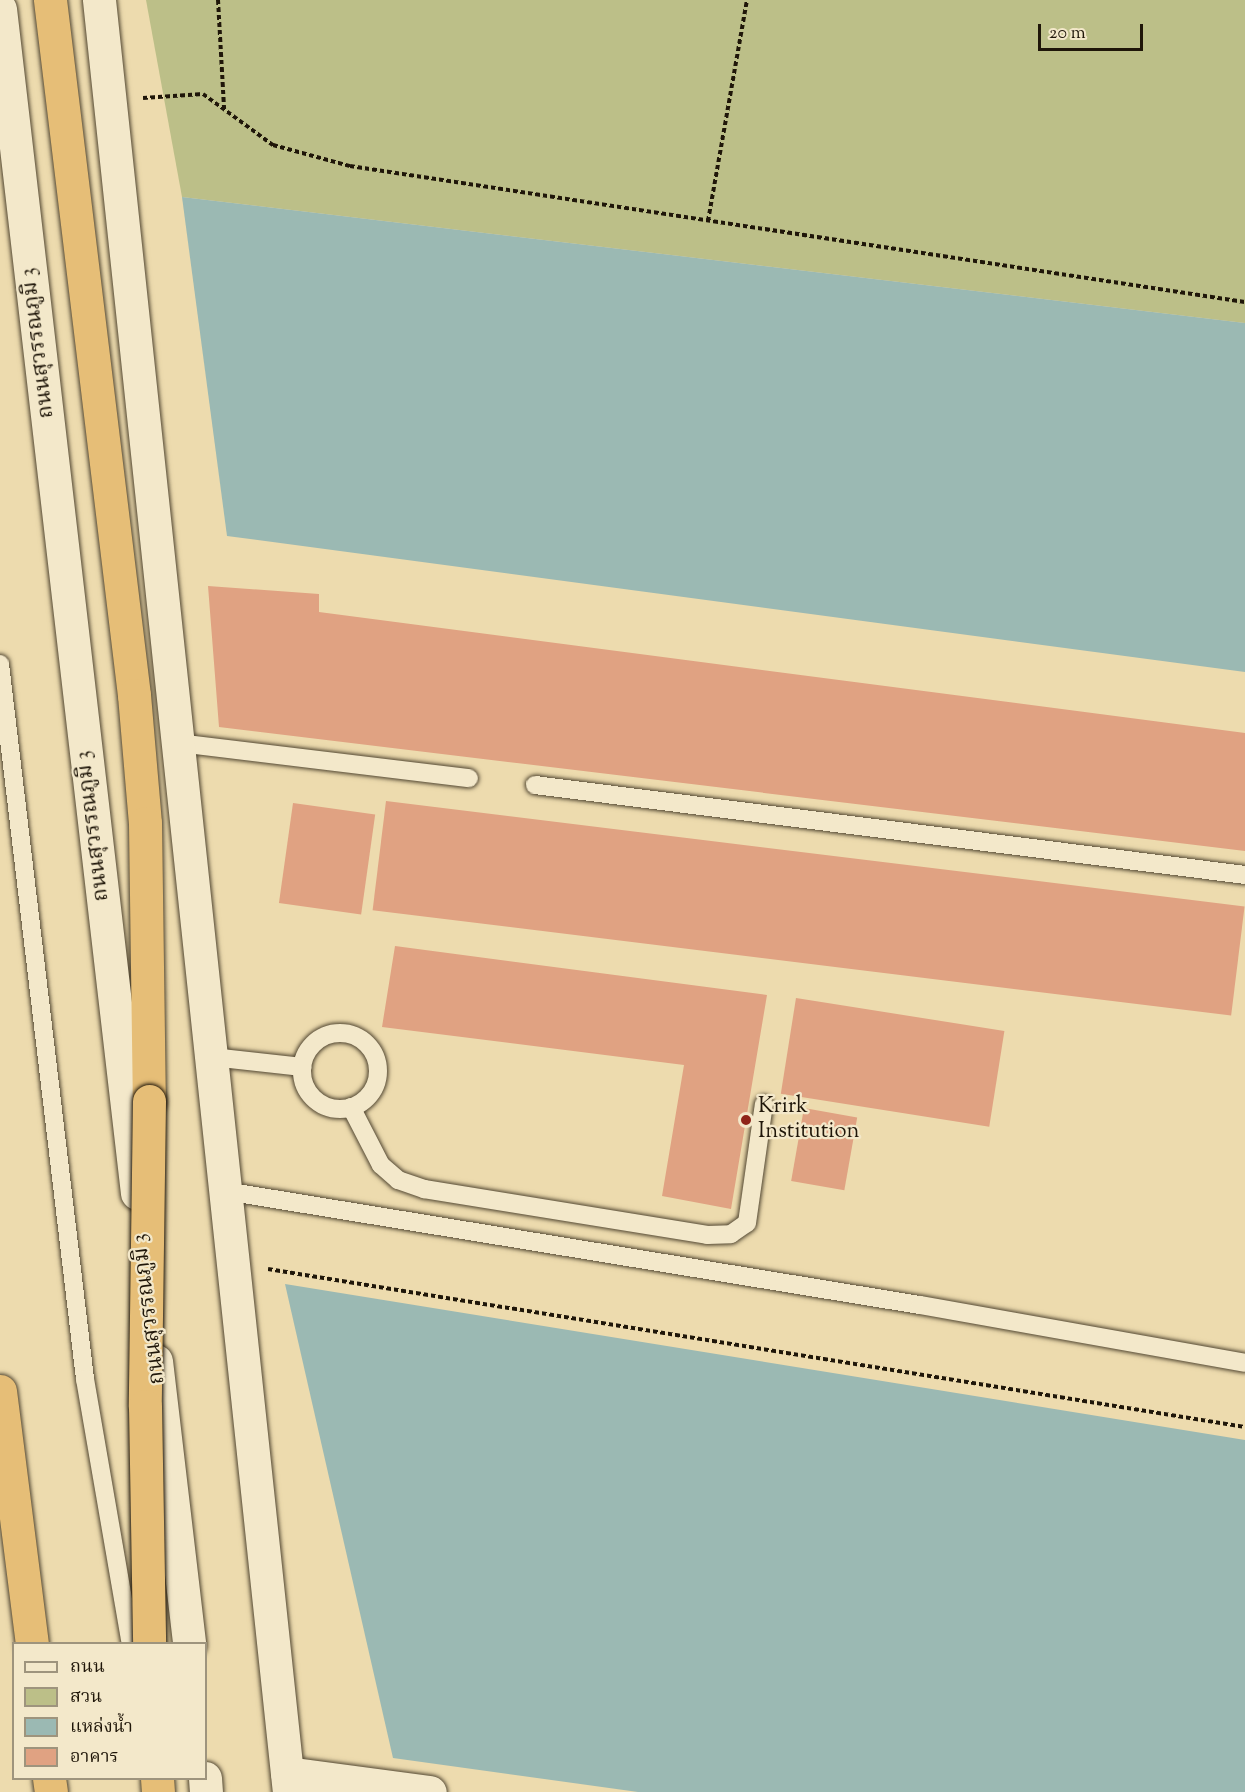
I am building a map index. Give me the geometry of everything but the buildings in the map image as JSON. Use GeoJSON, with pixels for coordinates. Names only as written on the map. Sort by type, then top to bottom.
{"type":"FeatureCollection","features":[{"type":"Feature","properties":{"kind":"highway"},"geometry":{"type":"LineString","coordinates":[[50,0],[134,695],[145,823],[149,1029],[145,1406],[149,1642]]}},
{"type":"Feature","properties":{"kind":"highway"},"geometry":{"type":"LineString","coordinates":[[0,1392],[32,1642]]}},
{"type":"Feature","properties":{"kind":"street"},"geometry":{"type":"LineString","coordinates":[[99,0],[288,1782],[430,1792]]}},
{"type":"Feature","properties":{"kind":"street","name":"ถนนสุวรรณภูมิ 3"},"geometry":{"type":"LineString","coordinates":[[0,9],[189,1642]]}},
{"type":"Feature","properties":{"kind":"lane"},"geometry":{"type":"LineString","coordinates":[[0,664],[85,1378],[131,1642]]}},
{"type":"Feature","properties":{"kind":"lane"},"geometry":{"type":"LineString","coordinates":[[178,743],[469,778]]}},
{"type":"Feature","properties":{"kind":"lane"},"geometry":{"type":"LineString","coordinates":[[535,785],[1245,875]]}},
{"type":"Feature","properties":{"kind":"lane"},"geometry":{"type":"LineString","coordinates":[[347,1034],[368,1046],[376,1062],[376,1081],[372,1092],[351,1107],[333,1108],[315,1101],[303,1080],[302,1067],[313,1045],[323,1038],[347,1034]]}},
{"type":"Feature","properties":{"kind":"lane"},"geometry":{"type":"LineString","coordinates":[[212,1057],[302,1067]]}},
{"type":"Feature","properties":{"kind":"lane"},"geometry":{"type":"LineString","coordinates":[[351,1107],[381,1165],[398,1180],[424,1189],[707,1235],[731,1234],[747,1223],[764,1104]]}},
{"type":"Feature","properties":{"kind":"lane"},"geometry":{"type":"LineString","coordinates":[[225,1191],[920,1305],[1245,1363]]}},
{"type":"Feature","properties":{"kind":"lane"},"geometry":{"type":"LineString","coordinates":[[0,1380],[6,1429]]}},
{"type":"Feature","properties":{"kind":"path"},"geometry":{"type":"LineString","coordinates":[[218,0],[224,110]]}},
{"type":"Feature","properties":{"kind":"path"},"geometry":{"type":"LineString","coordinates":[[708,221],[747,0]]}},
{"type":"Feature","properties":{"kind":"path"},"geometry":{"type":"LineString","coordinates":[[109,100],[203,93],[273,145],[350,166],[1245,302]]}},
{"type":"Feature","properties":{"kind":"path"},"geometry":{"type":"LineString","coordinates":[[235,1284],[271,1268],[1245,1427]]}},
{"type":"Feature","properties":{"kind":"green space"},"geometry":{"type":"Polygon","coordinates":[[[146,0],[1245,0],[1245,323],[182,197],[146,0]]]}},
{"type":"Feature","properties":{"kind":"water"},"geometry":{"type":"Polygon","coordinates":[[[182,197],[1245,323],[1245,672],[227,536],[182,197]]]}},
{"type":"Feature","properties":{"kind":"water"},"geometry":{"type":"Polygon","coordinates":[[[285,1284],[1245,1440],[1245,1792],[638,1792],[393,1758],[285,1284]]]}},
{"type":"Feature","properties":{"kind":"place","name":"Krirk Institution"},"geometry":{"type":"Point","coordinates":[746,1120]}}]}
